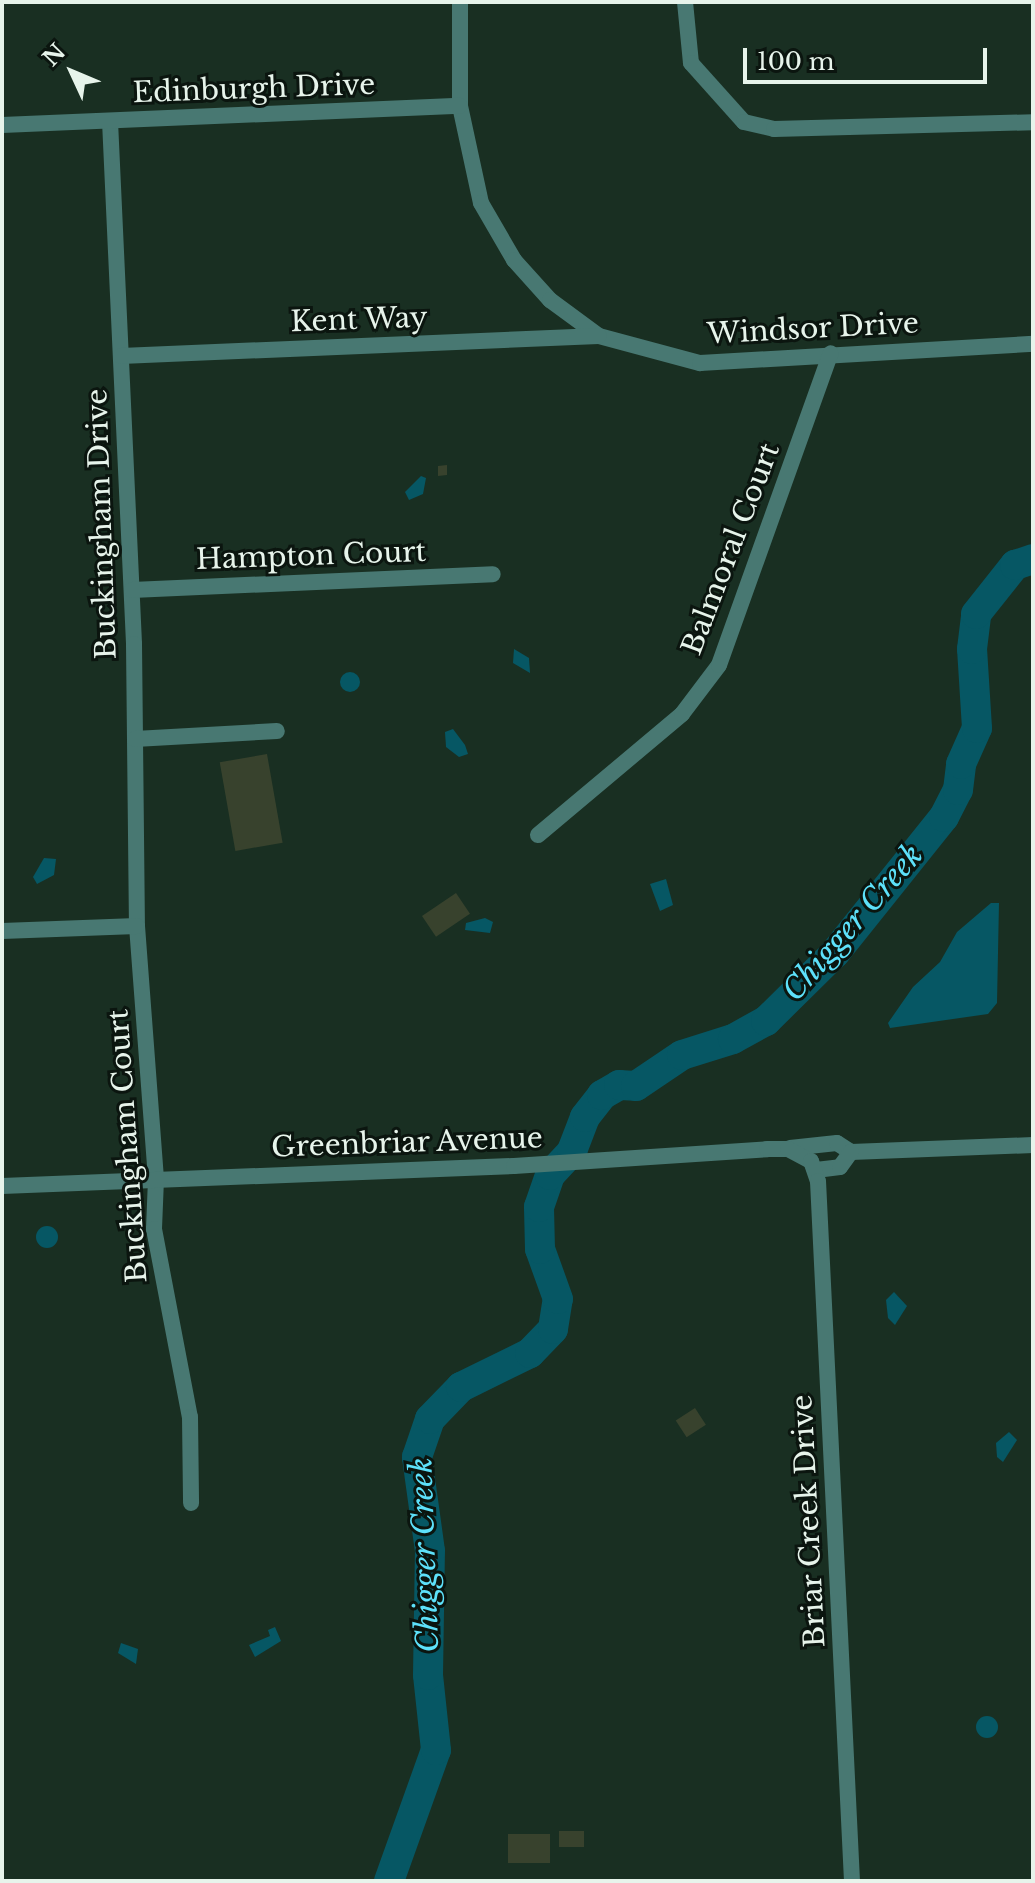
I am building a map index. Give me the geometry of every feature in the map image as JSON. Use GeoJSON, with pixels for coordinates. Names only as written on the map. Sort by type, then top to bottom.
{"type":"FeatureCollection","features":[{"type":"Feature","properties":{"kind":"street","name":"Windsor Drive"},"geometry":{"type":"LineString","coordinates":[[460,2],[460,106],[481,203],[514,260],[550,300],[599,336],[700,363],[831,353],[1033,344]]}},
{"type":"Feature","properties":{"kind":"street"},"geometry":{"type":"LineString","coordinates":[[685,2],[691,63],[744,122],[774,129],[1033,122]]}},
{"type":"Feature","properties":{"kind":"street","name":"Edinburgh Drive"},"geometry":{"type":"LineString","coordinates":[[2,125],[460,106]]}},
{"type":"Feature","properties":{"kind":"street","name":"Buckingham Drive"},"geometry":{"type":"LineString","coordinates":[[110,121],[132,590],[137,926]]}},
{"type":"Feature","properties":{"kind":"street","name":"Kent Way"},"geometry":{"type":"LineString","coordinates":[[121,356],[599,336]]}},
{"type":"Feature","properties":{"kind":"street","name":"Balmoral Court"},"geometry":{"type":"LineString","coordinates":[[538,835],[682,714],[719,665],[831,353]]}},
{"type":"Feature","properties":{"kind":"street","name":"Hampton Court"},"geometry":{"type":"LineString","coordinates":[[132,590],[493,574]]}},
{"type":"Feature","properties":{"kind":"street"},"geometry":{"type":"LineString","coordinates":[[135,739],[277,731]]}},
{"type":"Feature","properties":{"kind":"street"},"geometry":{"type":"LineString","coordinates":[[2,931],[137,926]]}},
{"type":"Feature","properties":{"kind":"street","name":"Buckingham Court"},"geometry":{"type":"LineString","coordinates":[[137,926],[156,1179],[154,1229],[190,1417],[191,1503]]}},
{"type":"Feature","properties":{"kind":"street"},"geometry":{"type":"LineString","coordinates":[[779,1149],[837,1143],[851,1152],[1033,1145]]}},
{"type":"Feature","properties":{"kind":"street","name":"Greenbriar Avenue"},"geometry":{"type":"LineString","coordinates":[[2,1186],[514,1166],[779,1149],[813,1165]]}},
{"type":"Feature","properties":{"kind":"street"},"geometry":{"type":"LineString","coordinates":[[813,1165],[840,1167],[851,1152]]}},
{"type":"Feature","properties":{"kind":"street","name":"Briar Creek Drive"},"geometry":{"type":"LineString","coordinates":[[813,1165],[852,1881]]}},
{"type":"Feature","properties":{"kind":"water"},"geometry":{"type":"Polygon","coordinates":[[[421,476],[426,478],[423,494],[409,500],[405,492],[421,476]]]}},
{"type":"Feature","properties":{"kind":"water"},"geometry":{"type":"Polygon","coordinates":[[[514,649],[529,658],[530,673],[513,663],[514,649]]]}},
{"type":"Feature","properties":{"kind":"water"},"geometry":{"type":"Polygon","coordinates":[[[350,672],[357,675],[360,682],[357,689],[350,692],[343,689],[340,682],[343,675],[350,672]]]}},
{"type":"Feature","properties":{"kind":"water"},"geometry":{"type":"Polygon","coordinates":[[[453,729],[468,754],[459,757],[446,747],[445,732],[453,729]]]}},
{"type":"Feature","properties":{"kind":"water"},"geometry":{"type":"Polygon","coordinates":[[[44,858],[56,859],[54,875],[37,884],[33,877],[44,858]]]}},
{"type":"Feature","properties":{"kind":"water"},"geometry":{"type":"Polygon","coordinates":[[[666,879],[673,905],[660,911],[650,884],[666,879]]]}},
{"type":"Feature","properties":{"kind":"water"},"geometry":{"type":"Polygon","coordinates":[[[991,903],[999,903],[997,1003],[988,1014],[890,1028],[888,1023],[913,987],[940,962],[957,932],[991,903]]]}},
{"type":"Feature","properties":{"kind":"water"},"geometry":{"type":"Polygon","coordinates":[[[485,918],[493,922],[490,933],[465,930],[466,923],[485,918]]]}},
{"type":"Feature","properties":{"kind":"water"},"geometry":{"type":"Polygon","coordinates":[[[47,1226],[55,1229],[58,1237],[55,1245],[47,1248],[39,1245],[36,1237],[39,1229],[47,1226]]]}},
{"type":"Feature","properties":{"kind":"water"},"geometry":{"type":"Polygon","coordinates":[[[894,1292],[907,1306],[895,1325],[888,1318],[886,1300],[894,1292]]]}},
{"type":"Feature","properties":{"kind":"water"},"geometry":{"type":"Polygon","coordinates":[[[1009,1432],[1017,1440],[1003,1462],[997,1457],[996,1443],[1009,1432]]]}},
{"type":"Feature","properties":{"kind":"water"},"geometry":{"type":"Polygon","coordinates":[[[275,1627],[281,1641],[255,1657],[249,1645],[270,1636],[268,1630],[275,1627]]]}},
{"type":"Feature","properties":{"kind":"water"},"geometry":{"type":"Polygon","coordinates":[[[121,1643],[138,1649],[136,1664],[118,1653],[121,1643]]]}},
{"type":"Feature","properties":{"kind":"water"},"geometry":{"type":"Polygon","coordinates":[[[987,1716],[995,1719],[998,1727],[995,1735],[987,1738],[979,1735],[976,1727],[979,1719],[987,1716]]]}},
{"type":"Feature","properties":{"kind":"building"},"geometry":{"type":"Polygon","coordinates":[[[447,465],[447,475],[438,476],[438,466],[447,465]]]}},
{"type":"Feature","properties":{"kind":"building"},"geometry":{"type":"Polygon","coordinates":[[[267,754],[283,843],[235,851],[220,762],[267,754]]]}},
{"type":"Feature","properties":{"kind":"building"},"geometry":{"type":"Polygon","coordinates":[[[456,893],[470,914],[436,937],[422,916],[456,893]]]}},
{"type":"Feature","properties":{"kind":"building"},"geometry":{"type":"Polygon","coordinates":[[[695,1408],[706,1425],[687,1437],[676,1421],[695,1408]]]}},
{"type":"Feature","properties":{"kind":"building"},"geometry":{"type":"Polygon","coordinates":[[[559,1831],[584,1831],[584,1847],[559,1847],[559,1831]]]}},
{"type":"Feature","properties":{"kind":"building"},"geometry":{"type":"Polygon","coordinates":[[[508,1834],[550,1834],[550,1863],[508,1863],[508,1834]]]}},
{"type":"Feature","properties":{"kind":"waterway","name":"Chigger Creek"},"geometry":{"type":"LineString","coordinates":[[389,1881],[436,1750],[428,1675],[430,1551],[417,1457],[430,1419],[461,1387],[530,1353],[553,1329],[558,1299],[540,1249],[539,1207],[550,1175],[572,1151],[585,1117],[602,1095],[619,1085],[636,1086],[682,1055],[733,1039],[766,1021],[835,953],[944,817],[958,790],[961,764],[977,728],[972,649],[976,614],[1015,565],[1033,559]]}}]}
